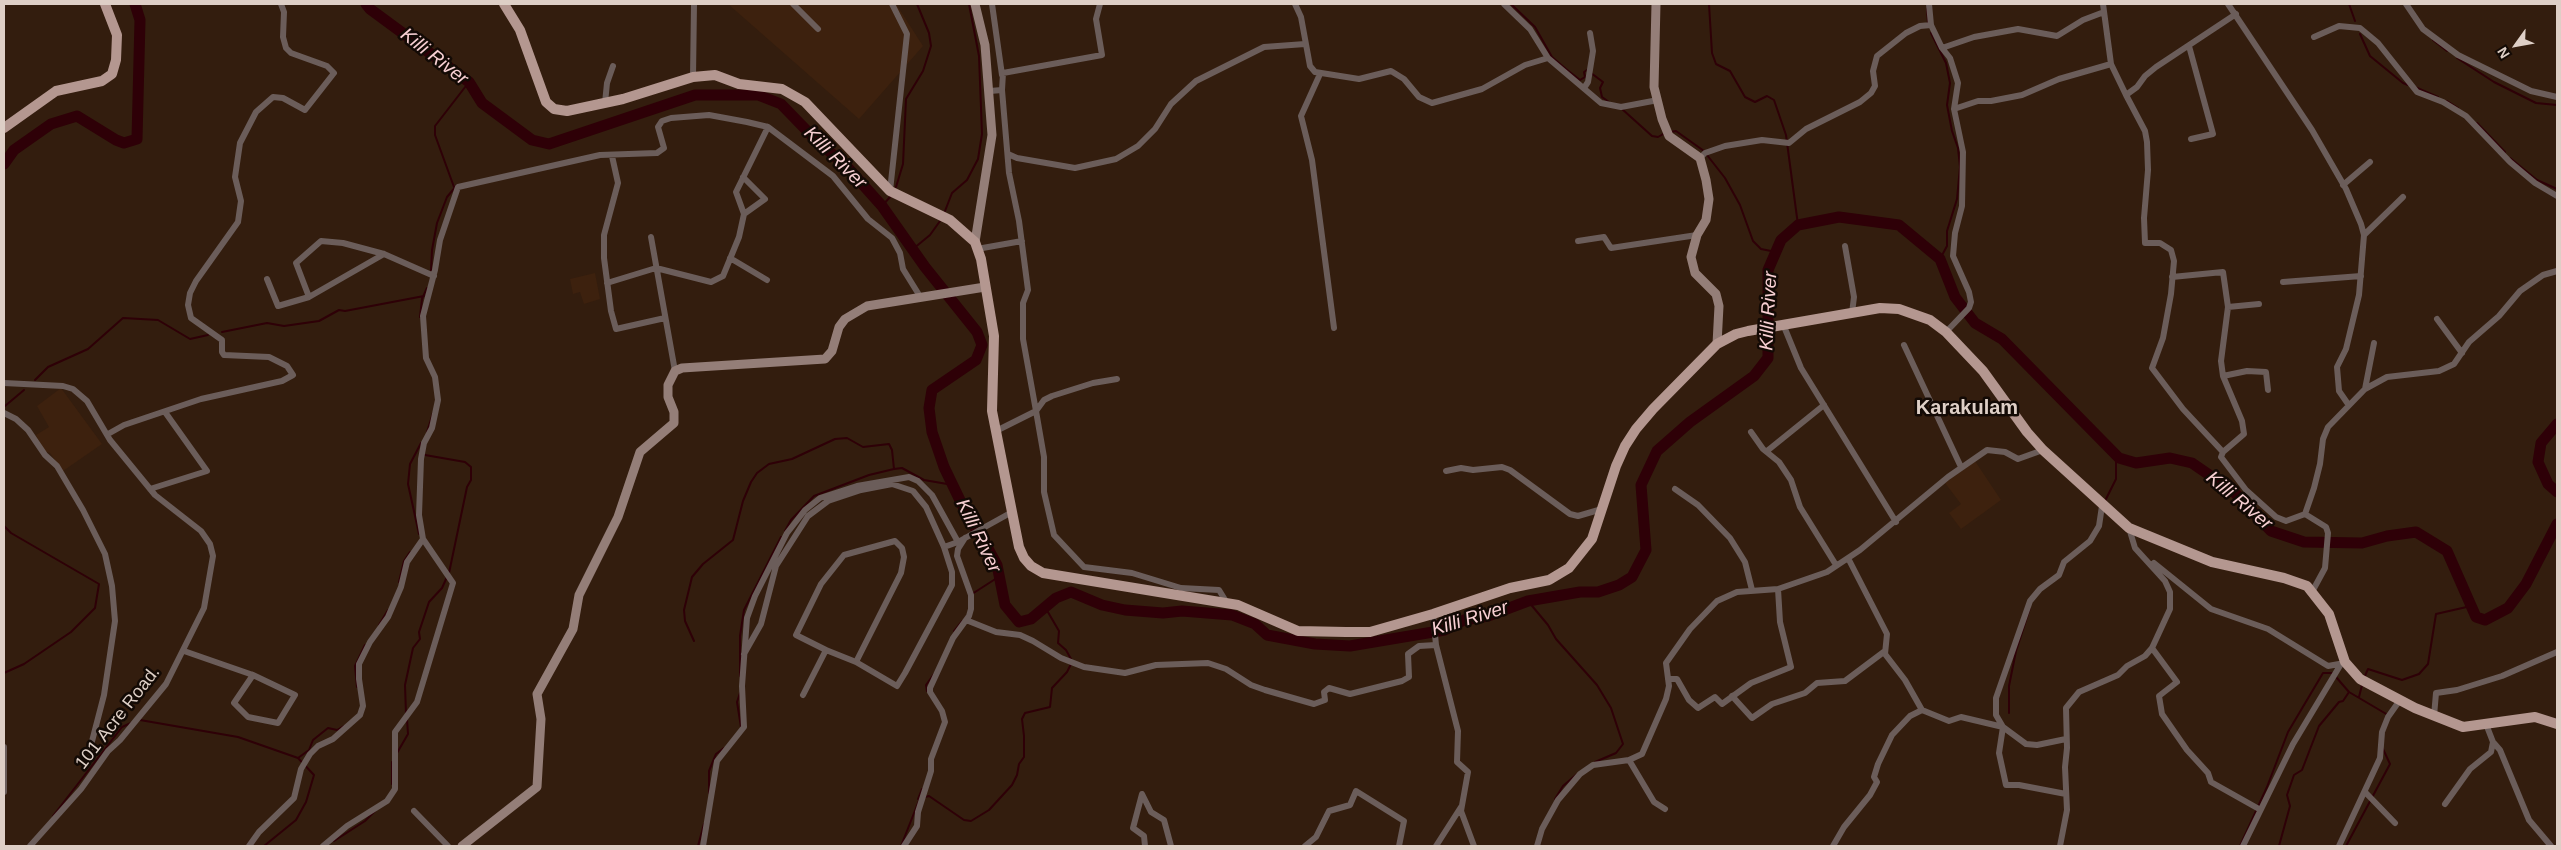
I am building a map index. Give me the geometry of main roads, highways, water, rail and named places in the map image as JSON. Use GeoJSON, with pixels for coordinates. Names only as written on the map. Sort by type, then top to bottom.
{"type":"FeatureCollection","features":[{"type":"Feature","properties":{"kind":"main road"},"geometry":{"type":"LineString","coordinates":[[4,128],[56,91],[102,81],[112,74],[116,60],[117,35],[105,4]]}},
{"type":"Feature","properties":{"kind":"main road"},"geometry":{"type":"LineString","coordinates":[[504,4],[520,30],[538,82],[550,106],[567,111],[605,103],[693,78],[715,76],[739,84],[782,89],[805,102],[890,191],[950,220],[976,245]]}},
{"type":"Feature","properties":{"kind":"main road"},"geometry":{"type":"LineString","coordinates":[[975,4],[985,45],[992,135],[976,245],[994,336],[992,411],[1019,547],[1024,558],[1043,573],[1238,605],[1298,631],[1370,632],[1433,614],[1510,588],[1550,580],[1561,574],[1576,561],[1592,539],[1619,459],[1636,429],[1652,409],[1717,344],[1748,330],[1880,308],[1899,309],[1930,320],[1946,332],[1983,371],[2027,432],[2043,450],[2103,507],[2129,528],[2212,562],[2284,578],[2307,586],[2329,614],[2340,666],[2363,681],[2434,716],[2464,727],[2535,716],[2557,724]]}},
{"type":"Feature","properties":{"kind":"main road"},"geometry":{"type":"LineString","coordinates":[[1656,4],[1654,87],[1667,133],[1700,158],[1706,180],[1709,199],[1706,220],[1697,235],[1691,257],[1694,273],[1716,294],[1719,306],[1717,344]]}},
{"type":"Feature","properties":{"kind":"main road"},"geometry":{"type":"LineString","coordinates":[[462,846],[537,788],[541,719],[537,694],[573,629],[579,595],[618,517],[640,452],[674,423],[674,412],[668,397],[668,385],[675,372],[682,368],[825,359],[832,351],[839,327],[851,313],[883,302],[921,298],[985,287]]}},
{"type":"Feature","properties":{"kind":"waterway","name":"Killi River"},"geometry":{"type":"LineString","coordinates":[[4,164],[14,150],[51,124],[77,116],[116,140],[124,143],[137,139],[140,20],[135,4]]}},
{"type":"Feature","properties":{"kind":"waterway","name":"Killi River"},"geometry":{"type":"LineString","coordinates":[[366,4],[370,9],[469,82],[482,103],[532,140],[549,144],[695,95],[758,95],[781,104],[813,137],[848,168],[882,206],[925,267],[977,332],[982,345],[976,360],[932,390],[929,408],[932,432],[944,467],[969,519],[997,565],[1005,605],[1019,622],[1031,619],[1056,598],[1071,592],[1102,605],[1125,610],[1163,613],[1182,611],[1232,615],[1255,624],[1267,635],[1315,644],[1350,646],[1445,630],[1464,620],[1488,616],[1528,601],[1580,592],[1598,592],[1619,585],[1632,577],[1646,550],[1641,485],[1657,451],[1690,422],[1754,376],[1768,358],[1768,270],[1781,240],[1798,225],[1839,217],[1899,225],[1940,259],[1955,297],[1975,323],[2002,339],[2119,458],[2136,463],[2170,458],[2192,463],[2234,492],[2271,531],[2304,542],[2362,543],[2387,536],[2416,532],[2447,551],[2476,617],[2485,620],[2508,608],[2526,584],[2557,524]]}},
{"type":"Feature","properties":{"kind":"waterway"},"geometry":{"type":"LineString","coordinates":[[896,187],[903,164],[906,99],[923,71],[931,46],[929,33],[917,4]]}},
{"type":"Feature","properties":{"kind":"waterway"},"geometry":{"type":"LineString","coordinates":[[945,211],[952,193],[967,180],[978,159],[982,134],[979,56],[969,4]]}},
{"type":"Feature","properties":{"kind":"waterway"},"geometry":{"type":"LineString","coordinates":[[1511,4],[1535,27],[1552,57],[1566,69],[1580,80],[1585,77],[1584,72],[1587,70],[1603,82],[1600,88],[1602,97],[1609,102]]}},
{"type":"Feature","properties":{"kind":"waterway"},"geometry":{"type":"LineString","coordinates":[[1709,4],[1712,53],[1716,64],[1730,71],[1745,97],[1755,102],[1767,96],[1774,100],[1786,135],[1798,225]]}},
{"type":"Feature","properties":{"kind":"waterway"},"geometry":{"type":"LineString","coordinates":[[2349,4],[2355,21]]}},
{"type":"Feature","properties":{"kind":"waterway"},"geometry":{"type":"LineString","coordinates":[[1927,9],[1928,23]]}},
{"type":"Feature","properties":{"kind":"waterway"},"geometry":{"type":"LineString","coordinates":[[1931,33],[1946,63],[1950,83],[1947,105],[1952,131],[1958,148],[1960,167],[1957,199],[1947,231],[1947,246],[1940,259]]}},
{"type":"Feature","properties":{"kind":"waterway"},"geometry":{"type":"LineString","coordinates":[[2360,34],[2370,56],[2408,85]]}},
{"type":"Feature","properties":{"kind":"waterway"},"geometry":{"type":"LineString","coordinates":[[2433,40],[2447,51]]}},
{"type":"Feature","properties":{"kind":"waterway"},"geometry":{"type":"LineString","coordinates":[[2457,58],[2494,82],[2536,103],[2557,105]]}},
{"type":"Feature","properties":{"kind":"waterway"},"geometry":{"type":"LineString","coordinates":[[454,187],[435,135],[435,126],[469,82]]}},
{"type":"Feature","properties":{"kind":"waterway"},"geometry":{"type":"LineString","coordinates":[[2415,87],[2438,97]]}},
{"type":"Feature","properties":{"kind":"waterway"},"geometry":{"type":"LineString","coordinates":[[2447,101],[2458,108]]}},
{"type":"Feature","properties":{"kind":"waterway"},"geometry":{"type":"LineString","coordinates":[[1622,109],[1652,136],[1658,137],[1665,133]]}},
{"type":"Feature","properties":{"kind":"waterway"},"geometry":{"type":"LineString","coordinates":[[2477,123],[2505,152]]}},
{"type":"Feature","properties":{"kind":"waterway"},"geometry":{"type":"LineString","coordinates":[[1670,132],[1676,131],[1704,151]]}},
{"type":"Feature","properties":{"kind":"waterway"},"geometry":{"type":"LineString","coordinates":[[1707,155],[1725,178],[1740,205],[1753,241],[1761,249],[1776,252]]}},
{"type":"Feature","properties":{"kind":"waterway"},"geometry":{"type":"LineString","coordinates":[[2510,158],[2537,180],[2557,189]]}},
{"type":"Feature","properties":{"kind":"waterway"},"geometry":{"type":"LineString","coordinates":[[431,271],[432,250],[437,223],[447,197],[457,185]]}},
{"type":"Feature","properties":{"kind":"waterway"},"geometry":{"type":"LineString","coordinates":[[882,206],[890,197]]}},
{"type":"Feature","properties":{"kind":"waterway"},"geometry":{"type":"LineString","coordinates":[[913,249],[930,235],[940,221]]}},
{"type":"Feature","properties":{"kind":"waterway"},"geometry":{"type":"LineString","coordinates":[[420,317],[422,299],[427,288]]}},
{"type":"Feature","properties":{"kind":"waterway"},"geometry":{"type":"LineString","coordinates":[[222,332],[267,323],[284,326],[319,321],[339,310],[345,311],[424,296]]}},
{"type":"Feature","properties":{"kind":"waterway"},"geometry":{"type":"LineString","coordinates":[[35,380],[48,367],[88,349],[123,318],[158,320],[190,339],[208,335]]}},
{"type":"Feature","properties":{"kind":"waterway"},"geometry":{"type":"LineString","coordinates":[[5,406],[24,390]]}},
{"type":"Feature","properties":{"kind":"waterway"},"geometry":{"type":"LineString","coordinates":[[427,432],[433,413]]}},
{"type":"Feature","properties":{"kind":"waterway","name":"Killi River"},"geometry":{"type":"LineString","coordinates":[[2557,424],[2541,443],[2538,462],[2548,484],[2557,492]]}},
{"type":"Feature","properties":{"kind":"waterway"},"geometry":{"type":"LineString","coordinates":[[694,641],[685,621],[684,610],[692,577],[703,564],[733,540],[743,501],[751,482],[757,473],[769,464],[792,459],[835,439],[847,438],[863,447],[889,444],[892,450],[894,469],[902,468],[924,480],[953,485]]}},
{"type":"Feature","properties":{"kind":"waterway"},"geometry":{"type":"LineString","coordinates":[[419,534],[408,484],[410,464],[421,443]]}},
{"type":"Feature","properties":{"kind":"waterway"},"geometry":{"type":"LineString","coordinates":[[425,455],[465,462],[471,467],[471,480],[467,487],[449,573]]}},
{"type":"Feature","properties":{"kind":"waterway"},"geometry":{"type":"LineString","coordinates":[[2105,501],[2116,479],[2116,455]]}},
{"type":"Feature","properties":{"kind":"waterway"},"geometry":{"type":"LineString","coordinates":[[785,531],[791,520],[814,496],[869,475],[894,469]]}},
{"type":"Feature","properties":{"kind":"waterway"},"geometry":{"type":"LineString","coordinates":[[4,526],[11,533],[99,584],[95,608],[71,632],[24,664],[4,673]]}},
{"type":"Feature","properties":{"kind":"waterway"},"geometry":{"type":"LineString","coordinates":[[740,676],[740,636],[744,610],[781,537]]}},
{"type":"Feature","properties":{"kind":"waterway"},"geometry":{"type":"LineString","coordinates":[[399,582],[404,561],[410,552]]}},
{"type":"Feature","properties":{"kind":"waterway"},"geometry":{"type":"LineString","coordinates":[[972,594],[1000,576]]}},
{"type":"Feature","properties":{"kind":"waterway"},"geometry":{"type":"LineString","coordinates":[[406,714],[405,685],[413,648],[420,639],[419,632],[429,602],[442,588],[447,577]]}},
{"type":"Feature","properties":{"kind":"waterway"},"geometry":{"type":"LineString","coordinates":[[1528,601],[1548,625],[1556,639],[1597,685],[1611,708],[1623,744],[1616,753],[1595,762]]}},
{"type":"Feature","properties":{"kind":"waterway"},"geometry":{"type":"LineString","coordinates":[[2364,678],[2368,669],[2402,680],[2419,674],[2428,664],[2436,614],[2471,606]]}},
{"type":"Feature","properties":{"kind":"waterway"},"geometry":{"type":"LineString","coordinates":[[1045,607],[1059,631],[1058,643],[1066,650],[1071,659]]}},
{"type":"Feature","properties":{"kind":"waterway"},"geometry":{"type":"LineString","coordinates":[[2009,713],[2009,686],[2016,651],[2030,608]]}},
{"type":"Feature","properties":{"kind":"waterway"},"geometry":{"type":"LineString","coordinates":[[379,625],[388,610]]}},
{"type":"Feature","properties":{"kind":"waterway"},"geometry":{"type":"LineString","coordinates":[[954,631],[962,621]]}},
{"type":"Feature","properties":{"kind":"waterway"},"geometry":{"type":"LineString","coordinates":[[357,687],[355,666],[365,645]]}},
{"type":"Feature","properties":{"kind":"waterway"},"geometry":{"type":"LineString","coordinates":[[925,797],[929,796],[964,820],[971,821],[989,810],[1012,785],[1017,775],[1019,764],[1024,757],[1022,719],[1025,713],[1050,707],[1052,688],[1067,672],[1071,664]]}},
{"type":"Feature","properties":{"kind":"waterway"},"geometry":{"type":"LineString","coordinates":[[2240,846],[2267,787],[2288,732],[2323,673],[2332,673]]}},
{"type":"Feature","properties":{"kind":"waterway"},"geometry":{"type":"LineString","coordinates":[[927,691],[926,685],[934,674]]}},
{"type":"Feature","properties":{"kind":"waterway"},"geometry":{"type":"LineString","coordinates":[[2336,677],[2349,692]]}},
{"type":"Feature","properties":{"kind":"waterway"},"geometry":{"type":"LineString","coordinates":[[2359,697],[2362,685]]}},
{"type":"Feature","properties":{"kind":"waterway"},"geometry":{"type":"LineString","coordinates":[[2279,846],[2290,806],[2287,795],[2294,775],[2302,770],[2319,726],[2349,692],[2388,715]]}},
{"type":"Feature","properties":{"kind":"waterway"},"geometry":{"type":"LineString","coordinates":[[740,693],[737,702],[741,727]]}},
{"type":"Feature","properties":{"kind":"waterway"},"geometry":{"type":"LineString","coordinates":[[397,753],[408,734],[407,719]]}},
{"type":"Feature","properties":{"kind":"waterway"},"geometry":{"type":"LineString","coordinates":[[140,720],[238,737],[298,758],[314,775],[306,802],[296,820],[264,846]]}},
{"type":"Feature","properties":{"kind":"waterway"},"geometry":{"type":"LineString","coordinates":[[53,816],[122,727],[131,723]]}},
{"type":"Feature","properties":{"kind":"waterway"},"geometry":{"type":"LineString","coordinates":[[298,758],[309,750],[313,740],[328,728],[337,730],[344,726]]}},
{"type":"Feature","properties":{"kind":"waterway"},"geometry":{"type":"LineString","coordinates":[[709,793],[709,771],[716,754],[724,748]]}},
{"type":"Feature","properties":{"kind":"waterway"},"geometry":{"type":"LineString","coordinates":[[2346,846],[2390,764],[2383,749]]}},
{"type":"Feature","properties":{"kind":"waterway"},"geometry":{"type":"LineString","coordinates":[[392,762],[392,784]]}},
{"type":"Feature","properties":{"kind":"waterway"},"geometry":{"type":"LineString","coordinates":[[1555,799],[1563,786],[1577,774]]}},
{"type":"Feature","properties":{"kind":"waterway"},"geometry":{"type":"LineString","coordinates":[[918,799],[922,789]]}},
{"type":"Feature","properties":{"kind":"waterway"},"geometry":{"type":"LineString","coordinates":[[901,846],[920,798]]}},
{"type":"Feature","properties":{"kind":"waterway"},"geometry":{"type":"LineString","coordinates":[[334,841],[365,821],[376,810]]}},
{"type":"Feature","properties":{"kind":"waterway"},"geometry":{"type":"LineString","coordinates":[[698,846],[704,824]]}},
{"type":"Feature","properties":{"kind":"district","name":"Karakulam"},"geometry":{"type":"Point","coordinates":[1967,408]}}]}
